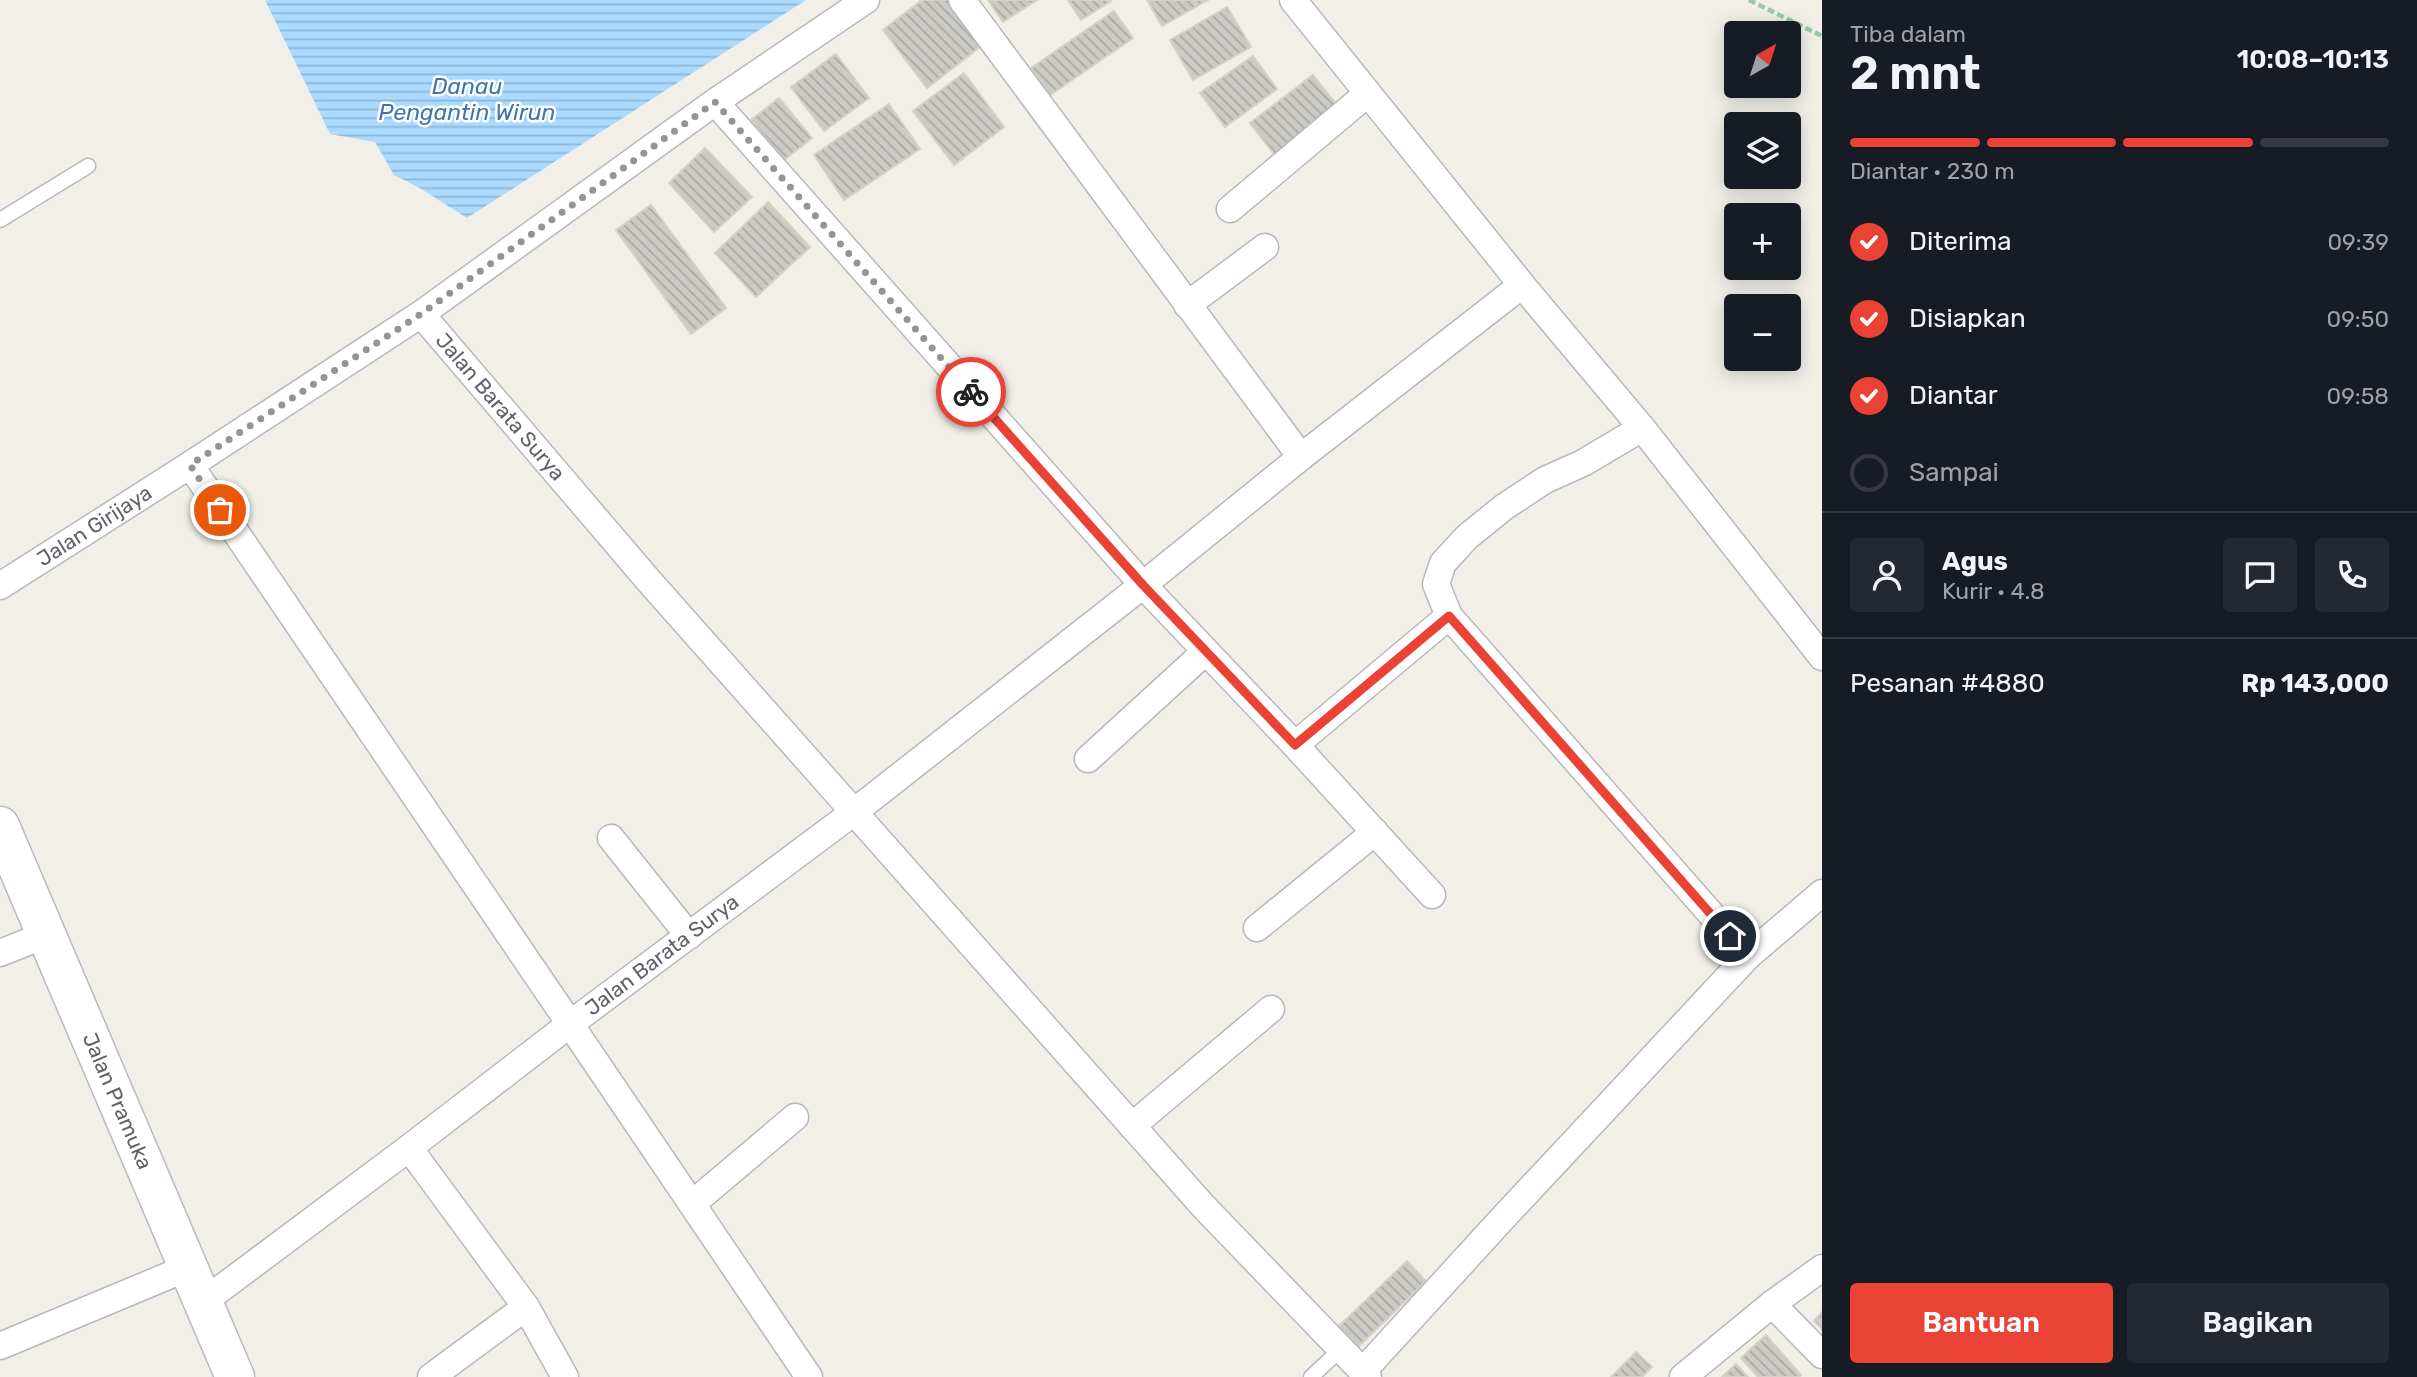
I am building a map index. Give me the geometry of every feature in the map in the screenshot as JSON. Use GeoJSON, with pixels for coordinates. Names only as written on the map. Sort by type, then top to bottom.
{"type":"FeatureCollection","features":[{"type":"Feature","properties":{"kind":"main road","name":"Jalan Pramuka"},"geometry":{"type":"LineString","coordinates":[[0,826],[234,1377]]}},
{"type":"Feature","properties":{"kind":"street","name":"Jalan Barata Surya"},"geometry":{"type":"LineString","coordinates":[[421,314],[649,581],[854,812],[570,1024],[190,465],[421,314],[715,102],[866,0]]}},
{"type":"Feature","properties":{"kind":"street"},"geometry":{"type":"LineString","coordinates":[[962,0],[1301,457]]}},
{"type":"Feature","properties":{"kind":"street"},"geometry":{"type":"LineString","coordinates":[[1293,0],[1522,285],[1642,428],[1822,657]]}},
{"type":"Feature","properties":{"kind":"street"},"geometry":{"type":"LineString","coordinates":[[1230,209],[1367,94]]}},
{"type":"Feature","properties":{"kind":"street"},"geometry":{"type":"LineString","coordinates":[[715,102],[1143,585],[1432,895]]}},
{"type":"Feature","properties":{"kind":"street"},"geometry":{"type":"LineString","coordinates":[[1187,305],[1265,247]]}},
{"type":"Feature","properties":{"kind":"street"},"geometry":{"type":"LineString","coordinates":[[1522,285],[854,812],[1204,1208],[1366,1374],[1502,1219],[1748,957],[1822,893]]}},
{"type":"Feature","properties":{"kind":"street"},"geometry":{"type":"LineString","coordinates":[[1642,428],[1583,463],[1545,480],[1504,507],[1467,537],[1443,563],[1436,584],[1449,616],[1748,957]]}},
{"type":"Feature","properties":{"kind":"street","name":"Jalan Girijaya"},"geometry":{"type":"LineString","coordinates":[[0,586],[190,465]]}},
{"type":"Feature","properties":{"kind":"street"},"geometry":{"type":"LineString","coordinates":[[1295,745],[1449,616]]}},
{"type":"Feature","properties":{"kind":"street"},"geometry":{"type":"LineString","coordinates":[[1088,759],[1205,652]]}},
{"type":"Feature","properties":{"kind":"street"},"geometry":{"type":"LineString","coordinates":[[1256,928],[1375,832]]}},
{"type":"Feature","properties":{"kind":"street"},"geometry":{"type":"LineString","coordinates":[[611,838],[689,936]]}},
{"type":"Feature","properties":{"kind":"street"},"geometry":{"type":"LineString","coordinates":[[0,953],[45,935]]}},
{"type":"Feature","properties":{"kind":"street"},"geometry":{"type":"LineString","coordinates":[[1132,1126],[1271,1009]]}},
{"type":"Feature","properties":{"kind":"street"},"geometry":{"type":"LineString","coordinates":[[203,1302],[570,1024],[809,1377]]}},
{"type":"Feature","properties":{"kind":"street"},"geometry":{"type":"LineString","coordinates":[[692,1204],[795,1117]]}},
{"type":"Feature","properties":{"kind":"street"},"geometry":{"type":"LineString","coordinates":[[409,1148],[526,1307],[565,1377]]}},
{"type":"Feature","properties":{"kind":"street"},"geometry":{"type":"LineString","coordinates":[[0,1346],[187,1268]]}},
{"type":"Feature","properties":{"kind":"street"},"geometry":{"type":"LineString","coordinates":[[1683,1377],[1772,1304],[1822,1268]]}},
{"type":"Feature","properties":{"kind":"street"},"geometry":{"type":"LineString","coordinates":[[1772,1304],[1822,1355]]}},
{"type":"Feature","properties":{"kind":"street"},"geometry":{"type":"LineString","coordinates":[[431,1377],[526,1307]]}},
{"type":"Feature","properties":{"kind":"lane"},"geometry":{"type":"LineString","coordinates":[[0,220],[88,166]]}},
{"type":"Feature","properties":{"kind":"lane"},"geometry":{"type":"LineString","coordinates":[[1311,1377],[1341,1349]]}},
{"type":"Feature","properties":{"kind":"path"},"geometry":{"type":"LineString","coordinates":[[1749,0],[1822,36]]}},
{"type":"Feature","properties":{"kind":"water","name":"Danau Pengantin Wirun"},"geometry":{"type":"Polygon","coordinates":[[[265,0],[806,0],[467,218],[394,175],[375,142],[330,134],[265,0]]]}},
{"type":"Feature","properties":{"kind":"building"},"geometry":{"type":"Polygon","coordinates":[[[922,0],[950,0],[984,44],[927,88],[883,30],[922,0]]]}},
{"type":"Feature","properties":{"kind":"building"},"geometry":{"type":"Polygon","coordinates":[[[988,0],[1037,0],[1003,22],[988,0]]]}},
{"type":"Feature","properties":{"kind":"building"},"geometry":{"type":"Polygon","coordinates":[[[1068,0],[1110,0],[1111,1],[1081,20],[1068,0]]]}},
{"type":"Feature","properties":{"kind":"building"},"geometry":{"type":"Polygon","coordinates":[[[1147,0],[1208,0],[1162,26],[1147,0]]]}},
{"type":"Feature","properties":{"kind":"building"},"geometry":{"type":"Polygon","coordinates":[[[1227,7],[1251,47],[1193,80],[1170,40],[1227,7]]]}},
{"type":"Feature","properties":{"kind":"building"},"geometry":{"type":"Polygon","coordinates":[[[1114,11],[1133,38],[1050,95],[1031,68],[1114,11]]]}},
{"type":"Feature","properties":{"kind":"building"},"geometry":{"type":"Polygon","coordinates":[[[836,54],[869,98],[824,131],[791,87],[836,54]]]}},
{"type":"Feature","properties":{"kind":"building"},"geometry":{"type":"Polygon","coordinates":[[[1253,56],[1277,89],[1225,127],[1200,93],[1253,56]]]}},
{"type":"Feature","properties":{"kind":"building"},"geometry":{"type":"Polygon","coordinates":[[[964,73],[1004,127],[954,165],[913,111],[964,73]]]}},
{"type":"Feature","properties":{"kind":"building"},"geometry":{"type":"Polygon","coordinates":[[[1313,75],[1340,109],[1277,158],[1250,123],[1313,75]]]}},
{"type":"Feature","properties":{"kind":"building"},"geometry":{"type":"Polygon","coordinates":[[[779,98],[812,138],[784,160],[751,120],[779,98]]]}},
{"type":"Feature","properties":{"kind":"building"},"geometry":{"type":"Polygon","coordinates":[[[889,104],[920,149],[844,200],[814,155],[889,104]]]}},
{"type":"Feature","properties":{"kind":"building"},"geometry":{"type":"Polygon","coordinates":[[[705,148],[752,197],[714,232],[669,183],[705,148]]]}},
{"type":"Feature","properties":{"kind":"building"},"geometry":{"type":"Polygon","coordinates":[[[768,202],[810,247],[756,297],[715,253],[768,202]]]}},
{"type":"Feature","properties":{"kind":"building"},"geometry":{"type":"Polygon","coordinates":[[[651,205],[726,308],[691,334],[616,230],[651,205]]]}},
{"type":"Feature","properties":{"kind":"building"},"geometry":{"type":"Polygon","coordinates":[[[1407,1261],[1426,1281],[1358,1347],[1338,1327],[1407,1261]]]}},
{"type":"Feature","properties":{"kind":"building"},"geometry":{"type":"Polygon","coordinates":[[[1822,1312],[1822,1329],[1814,1321],[1822,1312]]]}},
{"type":"Feature","properties":{"kind":"building"},"geometry":{"type":"Polygon","coordinates":[[[1766,1335],[1801,1375],[1799,1377],[1758,1377],[1741,1358],[1766,1335]]]}},
{"type":"Feature","properties":{"kind":"building"},"geometry":{"type":"Polygon","coordinates":[[[1636,1352],[1652,1367],[1642,1377],[1611,1377],[1636,1352]]]}},
{"type":"Feature","properties":{"kind":"building"},"geometry":{"type":"Polygon","coordinates":[[[1736,1364],[1748,1377],[1722,1377],[1736,1364]]]}},
{"type":"Feature","properties":{"kind":"way so far"},"geometry":{"type":"LineString","coordinates":[[220,510],[190,465],[421,314],[715,102],[971,392]]}},
{"type":"Feature","properties":{"kind":"route"},"geometry":{"type":"LineString","coordinates":[[971,392],[1143,585],[1295,745],[1449,616],[1730,936]]}}]}
